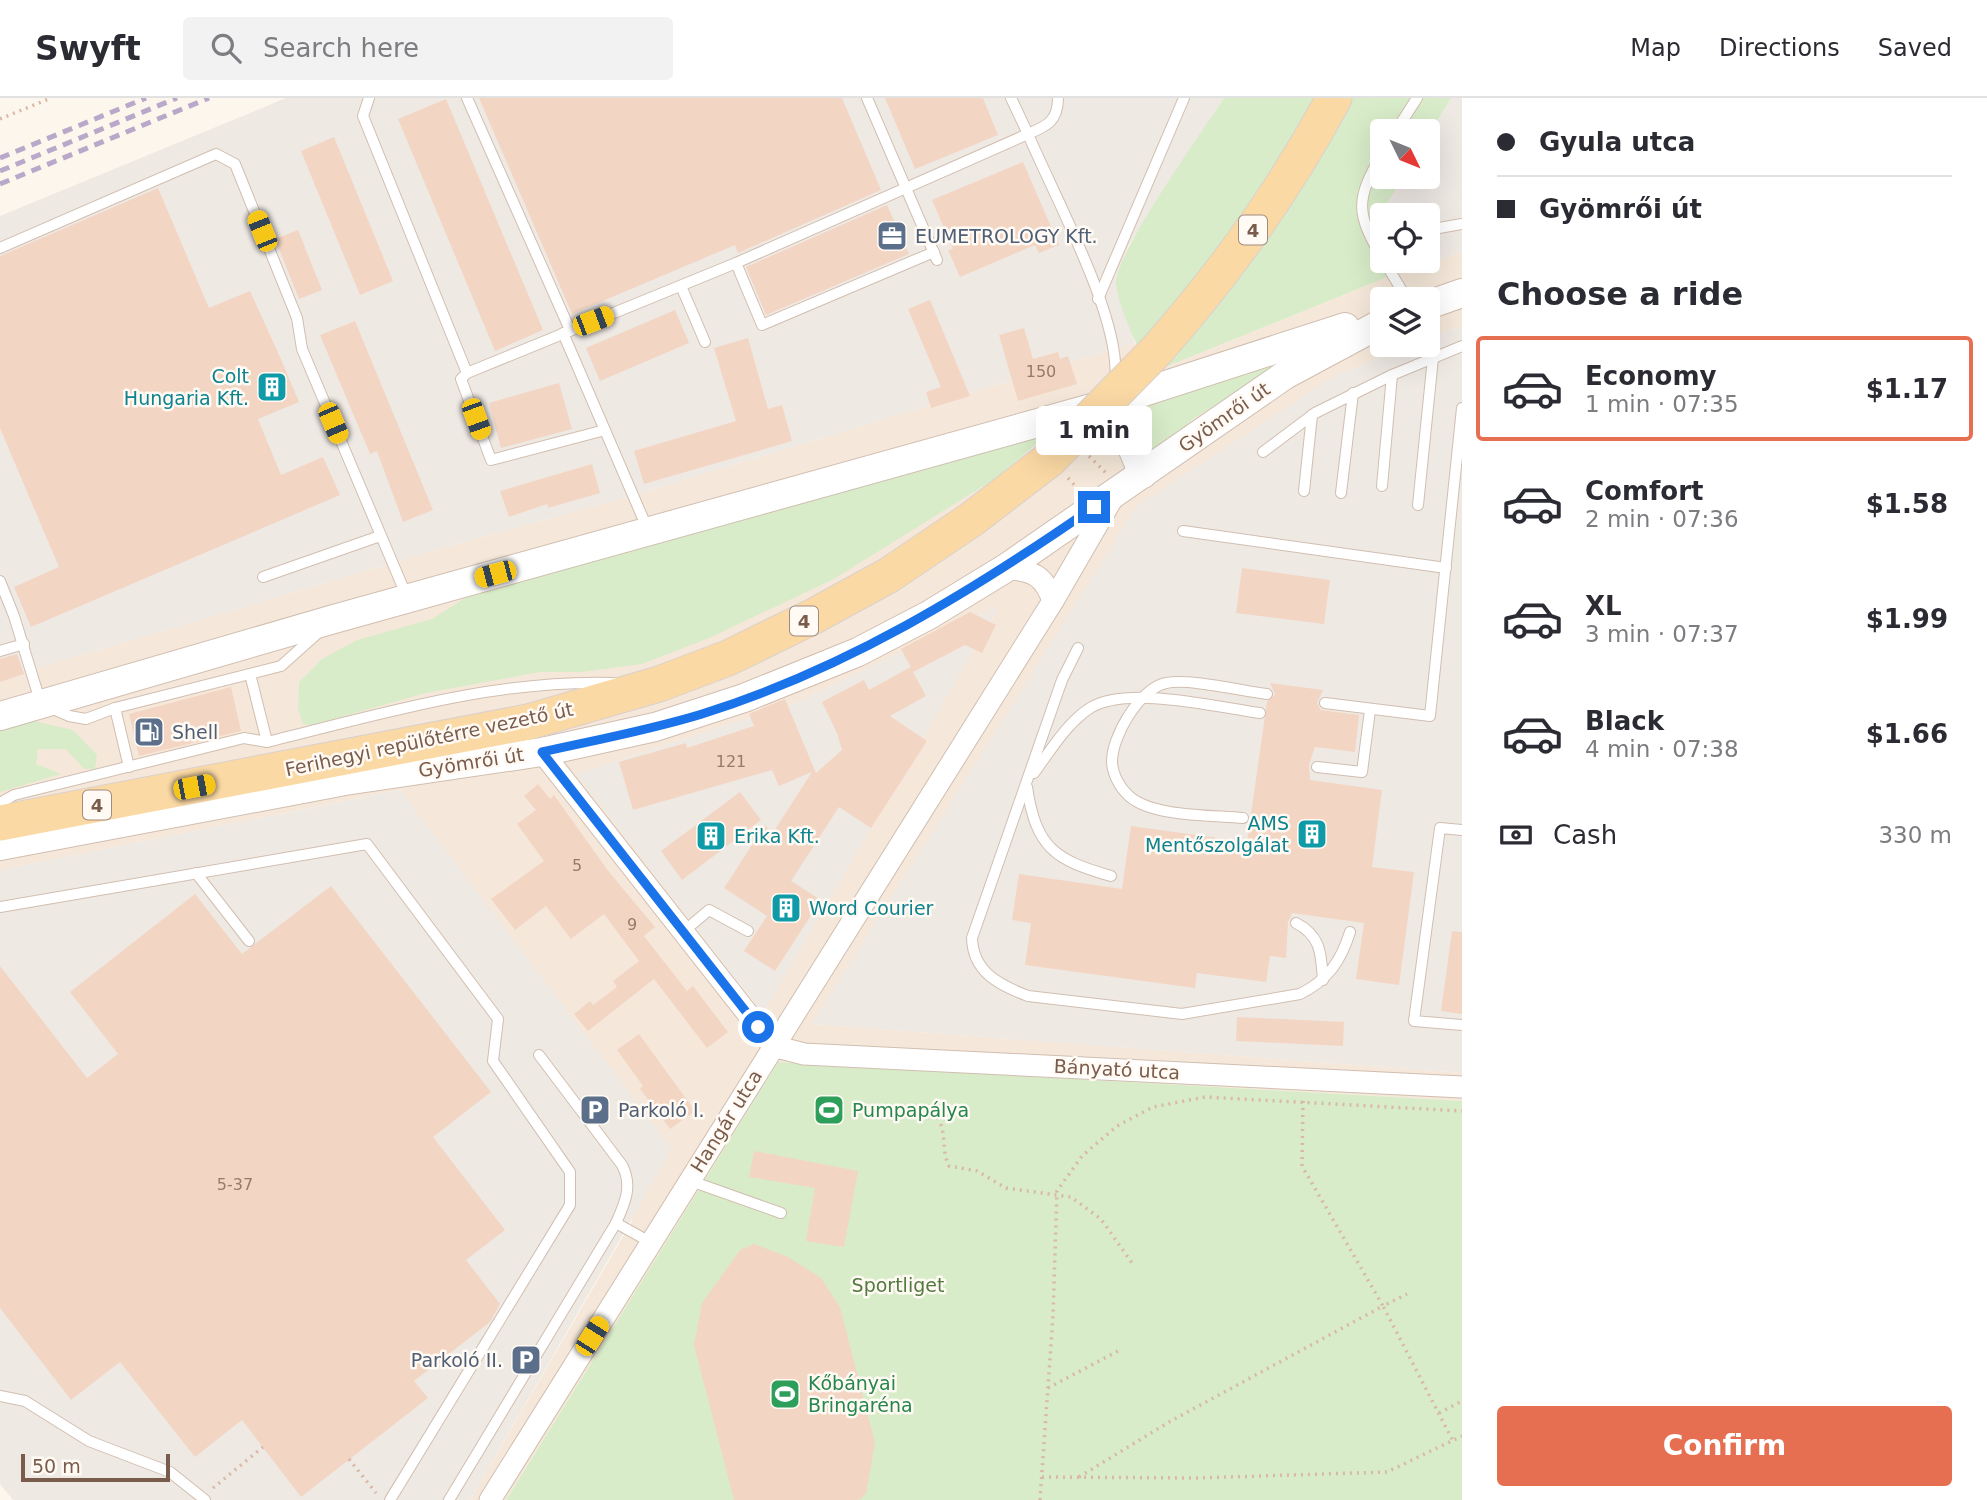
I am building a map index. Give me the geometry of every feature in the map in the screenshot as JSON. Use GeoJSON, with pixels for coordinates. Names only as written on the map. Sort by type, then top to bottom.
{"type":"FeatureCollection","features":[{"type":"Feature","properties":{"kind":"main road","name":"Ferihegyi repülőtérre vezető út"},"geometry":{"type":"LineString","coordinates":[[0,823],[528,722],[659,684],[728,658],[814,616],[889,575],[972,519],[1050,459],[1156,351],[1248,236],[1283,186],[1334,98]]}},
{"type":"Feature","properties":{"kind":"street"},"geometry":{"type":"LineString","coordinates":[[1440,301],[1462,293]]}},
{"type":"Feature","properties":{"kind":"street","name":"Gyömrői út"},"geometry":{"type":"LineString","coordinates":[[0,716],[408,598],[1113,402],[1352,325],[1370,323]]}},
{"type":"Feature","properties":{"kind":"street","name":"Gyömrői út"},"geometry":{"type":"LineString","coordinates":[[0,846],[345,781],[542,752],[704,713],[810,673],[911,625],[1006,568],[1285,375],[1370,328]]}},
{"type":"Feature","properties":{"kind":"street"},"geometry":{"type":"LineString","coordinates":[[1113,402],[1143,474]]}},
{"type":"Feature","properties":{"kind":"street","name":"Hangár utca"},"geometry":{"type":"LineString","coordinates":[[490,1500],[1053,601],[1117,491]]}},
{"type":"Feature","properties":{"kind":"street"},"geometry":{"type":"LineString","coordinates":[[1006,568],[1037,574],[1048,585],[1053,601]]}},
{"type":"Feature","properties":{"kind":"street"},"geometry":{"type":"LineString","coordinates":[[542,752],[773,1046]]}},
{"type":"Feature","properties":{"kind":"street","name":"Bányató utca"},"geometry":{"type":"LineString","coordinates":[[773,1046],[804,1054],[1306,1077],[1462,1087]]}},
{"type":"Feature","properties":{"kind":"lane"},"geometry":{"type":"LineString","coordinates":[[369,98],[362,116],[467,373]]}},
{"type":"Feature","properties":{"kind":"lane"},"geometry":{"type":"LineString","coordinates":[[467,98],[648,531]]}},
{"type":"Feature","properties":{"kind":"lane"},"geometry":{"type":"LineString","coordinates":[[736,262],[762,324],[935,256],[867,98]]}},
{"type":"Feature","properties":{"kind":"lane"},"geometry":{"type":"LineString","coordinates":[[1011,98],[1077,244],[1098,299],[1117,365],[1113,402]]}},
{"type":"Feature","properties":{"kind":"lane"},"geometry":{"type":"LineString","coordinates":[[605,430],[491,460],[461,379],[467,373],[681,286],[1028,134],[1053,120],[1058,111],[1058,98]]}},
{"type":"Feature","properties":{"kind":"lane"},"geometry":{"type":"LineString","coordinates":[[1098,299],[1184,98]]}},
{"type":"Feature","properties":{"kind":"lane"},"geometry":{"type":"LineString","coordinates":[[1404,119],[1417,98]]}},
{"type":"Feature","properties":{"kind":"lane"},"geometry":{"type":"LineString","coordinates":[[0,248],[216,153],[235,164],[297,318],[302,349],[408,598]]}},
{"type":"Feature","properties":{"kind":"lane"},"geometry":{"type":"LineString","coordinates":[[1370,182],[1360,206],[1370,237]]}},
{"type":"Feature","properties":{"kind":"lane"},"geometry":{"type":"LineString","coordinates":[[1440,228],[1462,224]]}},
{"type":"Feature","properties":{"kind":"lane"},"geometry":{"type":"LineString","coordinates":[[681,286],[705,342]]}},
{"type":"Feature","properties":{"kind":"lane"},"geometry":{"type":"LineString","coordinates":[[1263,452],[1312,415],[1353,393],[1462,346]]}},
{"type":"Feature","properties":{"kind":"lane"},"geometry":{"type":"LineString","coordinates":[[1418,505],[1433,358]]}},
{"type":"Feature","properties":{"kind":"lane"},"geometry":{"type":"LineString","coordinates":[[1381,486],[1392,375]]}},
{"type":"Feature","properties":{"kind":"lane"},"geometry":{"type":"LineString","coordinates":[[1341,493],[1353,393]]}},
{"type":"Feature","properties":{"kind":"lane"},"geometry":{"type":"LineString","coordinates":[[1325,703],[1430,716],[1462,408]]}},
{"type":"Feature","properties":{"kind":"lane"},"geometry":{"type":"LineString","coordinates":[[1304,491],[1312,415]]}},
{"type":"Feature","properties":{"kind":"lane"},"geometry":{"type":"LineString","coordinates":[[1183,531],[1446,568]]}},
{"type":"Feature","properties":{"kind":"lane"},"geometry":{"type":"LineString","coordinates":[[263,577],[380,536]]}},
{"type":"Feature","properties":{"kind":"lane"},"geometry":{"type":"LineString","coordinates":[[0,581],[24,645],[41,704],[69,716],[86,719],[115,708],[281,666],[334,619]]}},
{"type":"Feature","properties":{"kind":"lane"},"geometry":{"type":"LineString","coordinates":[[0,652],[24,645]]}},
{"type":"Feature","properties":{"kind":"lane"},"geometry":{"type":"LineString","coordinates":[[1078,648],[1062,680],[972,938],[974,957],[994,980],[1028,996],[1182,1014],[1279,1000],[1300,994],[1323,980],[1336,967],[1350,932]]}},
{"type":"Feature","properties":{"kind":"lane"},"geometry":{"type":"LineString","coordinates":[[250,674],[267,742]]}},
{"type":"Feature","properties":{"kind":"lane"},"geometry":{"type":"LineString","coordinates":[[0,803],[14,795],[244,738],[267,742],[430,702],[523,685],[573,681],[659,684]]}},
{"type":"Feature","properties":{"kind":"lane"},"geometry":{"type":"LineString","coordinates":[[1244,818],[1153,808],[1129,796],[1115,775],[1113,749],[1139,697],[1154,687],[1176,682],[1267,694]]}},
{"type":"Feature","properties":{"kind":"lane"},"geometry":{"type":"LineString","coordinates":[[1111,876],[1078,867],[1054,853],[1034,818],[1026,784],[1064,731],[1090,709],[1119,697],[1139,697],[1260,713]]}},
{"type":"Feature","properties":{"kind":"lane"},"geometry":{"type":"LineString","coordinates":[[115,708],[129,767]]}},
{"type":"Feature","properties":{"kind":"lane"},"geometry":{"type":"LineString","coordinates":[[1317,767],[1363,772],[1370,710]]}},
{"type":"Feature","properties":{"kind":"lane"},"geometry":{"type":"LineString","coordinates":[[60,834],[194,787]]}},
{"type":"Feature","properties":{"kind":"lane"},"geometry":{"type":"LineString","coordinates":[[1462,830],[1440,828],[1414,1021],[1462,1025]]}},
{"type":"Feature","properties":{"kind":"lane"},"geometry":{"type":"LineString","coordinates":[[0,907],[368,844],[498,1019],[494,1061],[570,1172],[572,1192],[564,1218],[390,1500]]}},
{"type":"Feature","properties":{"kind":"lane"},"geometry":{"type":"LineString","coordinates":[[196,873],[249,941]]}},
{"type":"Feature","properties":{"kind":"lane"},"geometry":{"type":"LineString","coordinates":[[682,932],[709,910],[748,931]]}},
{"type":"Feature","properties":{"kind":"lane"},"geometry":{"type":"LineString","coordinates":[[1296,923],[1313,934],[1319,944],[1323,980]]}},
{"type":"Feature","properties":{"kind":"lane"},"geometry":{"type":"LineString","coordinates":[[449,1500],[616,1223],[626,1201],[626,1172],[539,1055]]}},
{"type":"Feature","properties":{"kind":"lane"},"geometry":{"type":"LineString","coordinates":[[688,1181],[781,1213]]}},
{"type":"Feature","properties":{"kind":"lane"},"geometry":{"type":"LineString","coordinates":[[616,1223],[650,1242]]}},
{"type":"Feature","properties":{"kind":"lane"},"geometry":{"type":"LineString","coordinates":[[0,1396],[25,1401],[89,1441],[170,1472],[203,1499]]}},
{"type":"Feature","properties":{"kind":"path"},"geometry":{"type":"LineString","coordinates":[[0,119],[51,98]]}},
{"type":"Feature","properties":{"kind":"path"},"geometry":{"type":"LineString","coordinates":[[1306,1077],[1302,1166],[1383,1306],[1453,1441]]}},
{"type":"Feature","properties":{"kind":"path"},"geometry":{"type":"LineString","coordinates":[[1040,1500],[1057,1191],[1082,1156],[1117,1126],[1153,1107],[1205,1097],[1462,1111]]}},
{"type":"Feature","properties":{"kind":"path"},"geometry":{"type":"LineString","coordinates":[[870,1111],[894,1108],[933,1113],[943,1129],[944,1156],[949,1166],[977,1171],[1006,1188],[1071,1197],[1093,1212],[1124,1247],[1132,1263]]}},
{"type":"Feature","properties":{"kind":"path"},"geometry":{"type":"LineString","coordinates":[[1079,1477],[1169,1422],[1407,1294]]}},
{"type":"Feature","properties":{"kind":"path"},"geometry":{"type":"LineString","coordinates":[[1048,1388],[1118,1351]]}},
{"type":"Feature","properties":{"kind":"path"},"geometry":{"type":"LineString","coordinates":[[1439,1413],[1462,1401]]}},
{"type":"Feature","properties":{"kind":"path"},"geometry":{"type":"LineString","coordinates":[[1042,1477],[1196,1478],[1387,1472],[1462,1436]]}},
{"type":"Feature","properties":{"kind":"path"},"geometry":{"type":"LineString","coordinates":[[203,1499],[263,1447]]}},
{"type":"Feature","properties":{"kind":"path"},"geometry":{"type":"LineString","coordinates":[[349,1459],[381,1500]]}},
{"type":"Feature","properties":{"kind":"shaded area"},"geometry":{"type":"Polygon","coordinates":[[[286,98],[1224,98],[1129,245],[1116,282],[1135,343],[634,495],[457,544],[0,679],[0,216],[286,98]]]}},
{"type":"Feature","properties":{"kind":"shaded area"},"geometry":{"type":"Polygon","coordinates":[[[1451,98],[1462,98],[1462,252],[1440,259],[1440,203],[1388,203],[1396,189],[1440,189],[1438,119],[1451,98]]]}},
{"type":"Feature","properties":{"kind":"shaded area"},"geometry":{"type":"Polygon","coordinates":[[[1462,252],[1462,326],[1440,334],[1440,287],[1370,287],[1370,357],[1381,357],[1334,376],[813,1024],[1462,1073],[1462,1101],[778,1062],[506,1500],[470,1500],[632,1221],[510,938],[400,790],[0,870],[0,679],[457,544],[634,495],[1135,343],[1151,373],[1397,273],[1440,273],[1440,259],[1462,252]],[[999,606],[798,702],[577,774],[762,1013],[999,606]]]}},
{"type":"Feature","properties":{"kind":"shaded area"},"geometry":{"type":"Polygon","coordinates":[[[1462,326],[1462,1073],[812,1024],[1137,506],[1334,376],[1381,357],[1440,357],[1440,334],[1462,326]]]}},
{"type":"Feature","properties":{"kind":"shaded area"},"geometry":{"type":"Polygon","coordinates":[[[1000,605],[763,1014],[576,774],[798,702],[1000,605]]]}},
{"type":"Feature","properties":{"kind":"shaded area"},"geometry":{"type":"Polygon","coordinates":[[[400,790],[672,1149],[470,1500],[13,1500],[0,1484],[0,870],[400,790]]]}},
{"type":"Feature","properties":{"kind":"green space"},"geometry":{"type":"Polygon","coordinates":[[[1224,98],[1451,98],[1438,119],[1370,119],[1370,189],[1396,189],[1388,203],[1370,203],[1370,273],[1397,273],[1151,373],[1120,304],[1116,283],[1120,268],[1144,220],[1224,98]]]}},
{"type":"Feature","properties":{"kind":"green space"},"geometry":{"type":"Polygon","coordinates":[[[1266,366],[1274,369],[1193,419],[1160,448],[1153,450],[1136,408],[1266,366]]]}},
{"type":"Feature","properties":{"kind":"green space"},"geometry":{"type":"Polygon","coordinates":[[[1045,431],[1036,444],[996,478],[834,579],[709,638],[642,664],[581,672],[540,672],[426,693],[312,725],[303,724],[298,709],[299,682],[322,659],[357,640],[432,619],[465,598],[1045,431]]]}},
{"type":"Feature","properties":{"kind":"green space"},"geometry":{"type":"Polygon","coordinates":[[[34,721],[73,730],[97,755],[95,769],[84,769],[66,749],[38,749],[36,764],[61,774],[0,792],[0,729],[34,721]]]}},
{"type":"Feature","properties":{"kind":"green space","name":"Sportliget"},"geometry":{"type":"Polygon","coordinates":[[[778,1062],[1462,1101],[1462,1500],[506,1500],[778,1062]]]}},
{"type":"Feature","properties":{"kind":"building"},"geometry":{"type":"Polygon","coordinates":[[[479,98],[842,98],[881,190],[738,253],[735,245],[572,314],[479,98]]]}},
{"type":"Feature","properties":{"kind":"building"},"geometry":{"type":"Polygon","coordinates":[[[885,98],[983,98],[998,135],[915,169],[885,98]]]}},
{"type":"Feature","properties":{"kind":"building"},"geometry":{"type":"Polygon","coordinates":[[[446,99],[543,330],[495,351],[398,119],[446,99]]]}},
{"type":"Feature","properties":{"kind":"building"},"geometry":{"type":"Polygon","coordinates":[[[334,137],[393,281],[360,295],[301,151],[334,137]]]}},
{"type":"Feature","properties":{"kind":"building"},"geometry":{"type":"Polygon","coordinates":[[[1023,162],[1059,245],[1039,253],[1035,245],[960,277],[948,250],[953,249],[932,200],[1023,162]]]}},
{"type":"Feature","properties":{"kind":"building"},"geometry":{"type":"Polygon","coordinates":[[[158,188],[209,308],[250,291],[280,357],[299,402],[258,419],[281,475],[323,457],[340,495],[31,627],[14,587],[59,567],[0,428],[0,256],[158,188]]]}},
{"type":"Feature","properties":{"kind":"building"},"geometry":{"type":"Polygon","coordinates":[[[887,205],[909,254],[766,315],[746,267],[887,205]]]}},
{"type":"Feature","properties":{"kind":"building"},"geometry":{"type":"Polygon","coordinates":[[[298,230],[322,290],[299,299],[275,239],[298,230]]]}},
{"type":"Feature","properties":{"kind":"building"},"geometry":{"type":"Polygon","coordinates":[[[930,300],[970,396],[931,408],[926,392],[941,387],[908,309],[930,300]]]}},
{"type":"Feature","properties":{"kind":"building"},"geometry":{"type":"Polygon","coordinates":[[[675,310],[689,343],[600,381],[586,348],[675,310]]]}},
{"type":"Feature","properties":{"kind":"building"},"geometry":{"type":"Polygon","coordinates":[[[355,321],[433,510],[403,522],[377,451],[370,454],[320,335],[355,321]]]}},
{"type":"Feature","properties":{"kind":"building"},"geometry":{"type":"Polygon","coordinates":[[[1024,328],[1033,359],[1058,352],[1060,359],[1068,356],[1077,384],[1018,401],[999,335],[1024,328]]]}},
{"type":"Feature","properties":{"kind":"building"},"geometry":{"type":"Polygon","coordinates":[[[748,338],[768,409],[782,405],[792,441],[644,484],[634,451],[736,421],[714,348],[748,338]]]}},
{"type":"Feature","properties":{"kind":"building"},"geometry":{"type":"Polygon","coordinates":[[[559,383],[572,429],[501,448],[489,403],[559,383]]]}},
{"type":"Feature","properties":{"kind":"building"},"geometry":{"type":"Polygon","coordinates":[[[592,464],[600,493],[548,508],[547,504],[509,517],[500,491],[592,464]]]}},
{"type":"Feature","properties":{"kind":"building"},"geometry":{"type":"Polygon","coordinates":[[[1242,568],[1330,580],[1324,624],[1236,613],[1242,568]]]}},
{"type":"Feature","properties":{"kind":"building"},"geometry":{"type":"Polygon","coordinates":[[[970,612],[996,625],[982,653],[965,645],[913,672],[926,696],[890,716],[927,741],[871,828],[839,807],[791,881],[821,900],[775,971],[744,951],[767,916],[724,888],[765,825],[772,834],[812,772],[779,786],[772,770],[633,810],[619,762],[686,743],[687,748],[754,726],[749,714],[785,699],[816,773],[842,750],[822,702],[864,680],[869,690],[911,667],[901,649],[970,612]]]}},
{"type":"Feature","properties":{"kind":"building"},"geometry":{"type":"Polygon","coordinates":[[[17,654],[24,674],[0,682],[0,659],[17,654]]]}},
{"type":"Feature","properties":{"kind":"building","name":"AMS Mentőszolgálat"},"geometry":{"type":"Polygon","coordinates":[[[1270,683],[1323,690],[1317,703],[1321,710],[1359,715],[1355,752],[1315,747],[1309,765],[1310,780],[1382,790],[1372,867],[1414,872],[1399,985],[1356,979],[1364,923],[1292,913],[1288,922],[1286,958],[1270,956],[1266,982],[1197,973],[1195,988],[1025,965],[1031,923],[1012,920],[1019,874],[1122,889],[1131,826],[1247,842],[1267,702],[1275,694],[1270,683]]]}},
{"type":"Feature","properties":{"kind":"building"},"geometry":{"type":"Polygon","coordinates":[[[231,687],[241,731],[139,756],[129,714],[231,687]]]}},
{"type":"Feature","properties":{"kind":"building"},"geometry":{"type":"Polygon","coordinates":[[[538,784],[550,799],[554,795],[609,872],[655,927],[644,936],[687,991],[693,986],[728,1032],[707,1048],[654,979],[588,1031],[574,1014],[590,1001],[593,1005],[617,987],[613,981],[639,961],[604,914],[571,939],[546,906],[515,930],[491,899],[544,861],[517,824],[536,810],[524,796],[538,784]]]}},
{"type":"Feature","properties":{"kind":"building","name":"Erika Kft."},"geometry":{"type":"Polygon","coordinates":[[[740,792],[761,820],[682,880],[661,851],[740,792]]]}},
{"type":"Feature","properties":{"kind":"building"},"geometry":{"type":"Polygon","coordinates":[[[331,886],[491,1092],[433,1137],[505,1230],[466,1260],[500,1304],[490,1322],[414,1381],[428,1398],[301,1497],[242,1420],[195,1457],[120,1362],[71,1400],[0,1308],[0,966],[87,1078],[118,1054],[70,992],[195,894],[242,954],[331,886]]]}},
{"type":"Feature","properties":{"kind":"building"},"geometry":{"type":"Polygon","coordinates":[[[1452,931],[1462,932],[1462,1014],[1441,1011],[1452,931]]]}},
{"type":"Feature","properties":{"kind":"building"},"geometry":{"type":"Polygon","coordinates":[[[1237,1017],[1344,1022],[1343,1046],[1236,1041],[1237,1017]]]}},
{"type":"Feature","properties":{"kind":"building"},"geometry":{"type":"Polygon","coordinates":[[[639,1034],[695,1111],[670,1129],[640,1089],[643,1086],[617,1050],[639,1034]]]}},
{"type":"Feature","properties":{"kind":"building"},"geometry":{"type":"Polygon","coordinates":[[[754,1151],[858,1171],[844,1247],[806,1241],[815,1188],[749,1177],[754,1151]]]}},
{"type":"Feature","properties":{"kind":"building","name":"Kőbányai Bringaréna"},"geometry":{"type":"Polygon","coordinates":[[[754,1244],[788,1257],[821,1278],[840,1307],[875,1443],[866,1493],[860,1500],[734,1500],[694,1345],[702,1303],[740,1250],[754,1244]]]}},
{"type":"Feature","properties":{"kind":"railway"},"geometry":{"type":"LineString","coordinates":[[0,158],[146,98]]}},
{"type":"Feature","properties":{"kind":"railway"},"geometry":{"type":"LineString","coordinates":[[0,171],[177,98]]}},
{"type":"Feature","properties":{"kind":"railway"},"geometry":{"type":"LineString","coordinates":[[0,184],[209,98]]}},
{"type":"Feature","properties":{"kind":"place","name":"EUMETROLOGY Kft."},"geometry":{"type":"Point","coordinates":[892,236]}},
{"type":"Feature","properties":{"kind":"place","name":"Colt Hungaria Kft."},"geometry":{"type":"Point","coordinates":[272,387]}},
{"type":"Feature","properties":{"kind":"place","name":"Shell"},"geometry":{"type":"Point","coordinates":[149,732]}},
{"type":"Feature","properties":{"kind":"place","name":"AMS Mentőszolgálat"},"geometry":{"type":"Point","coordinates":[1312,834]}},
{"type":"Feature","properties":{"kind":"place","name":"Erika Kft."},"geometry":{"type":"Point","coordinates":[711,836]}},
{"type":"Feature","properties":{"kind":"place","name":"Word Courier"},"geometry":{"type":"Point","coordinates":[786,908]}},
{"type":"Feature","properties":{"kind":"place","name":"Parkoló I."},"geometry":{"type":"Point","coordinates":[595,1110]}},
{"type":"Feature","properties":{"kind":"place","name":"Pumpapálya"},"geometry":{"type":"Point","coordinates":[829,1110]}},
{"type":"Feature","properties":{"kind":"place","name":"Parkoló II."},"geometry":{"type":"Point","coordinates":[526,1360]}},
{"type":"Feature","properties":{"kind":"place","name":"Kőbányai Bringaréna"},"geometry":{"type":"Point","coordinates":[785,1394]}},
{"type":"Feature","properties":{"kind":"route"},"geometry":{"type":"LineString","coordinates":[[758,1027],[542,752],[655,727],[704,713],[858,652],[929,615],[1006,568],[1094,507]]}}]}
